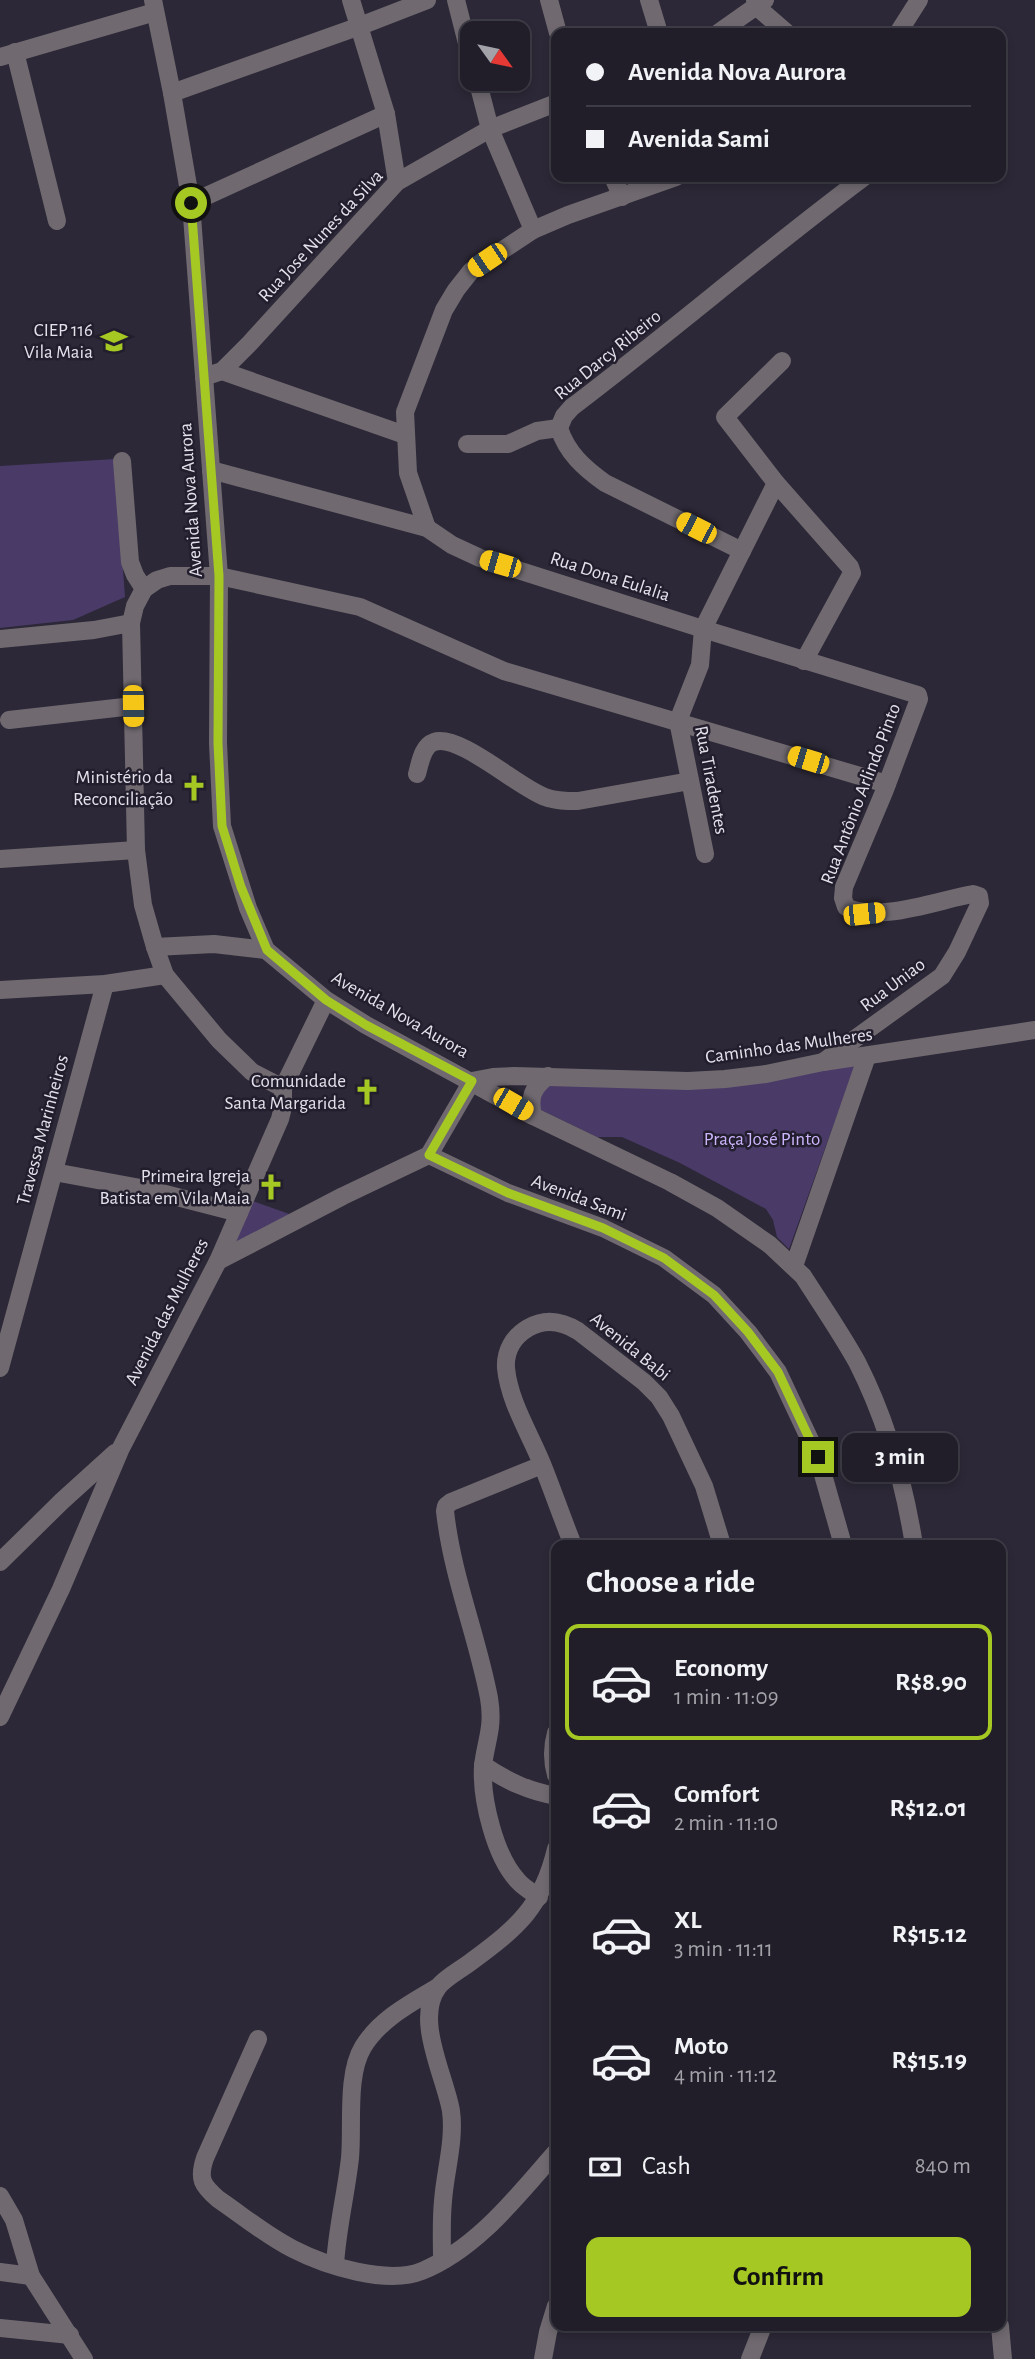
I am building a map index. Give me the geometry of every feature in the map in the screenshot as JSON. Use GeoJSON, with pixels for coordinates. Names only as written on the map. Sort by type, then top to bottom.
{"type":"FeatureCollection","features":[{"type":"Feature","properties":{"kind":"street"},"geometry":{"type":"LineString","coordinates":[[352,0],[386,114],[397,182]]}},
{"type":"Feature","properties":{"kind":"street"},"geometry":{"type":"LineString","coordinates":[[172,93],[427,0]]}},
{"type":"Feature","properties":{"kind":"street"},"geometry":{"type":"LineString","coordinates":[[456,0],[461,21]]}},
{"type":"Feature","properties":{"kind":"street"},"geometry":{"type":"LineString","coordinates":[[549,0],[557,28]]}},
{"type":"Feature","properties":{"kind":"street"},"geometry":{"type":"LineString","coordinates":[[649,0],[657,28]]}},
{"type":"Feature","properties":{"kind":"street"},"geometry":{"type":"LineString","coordinates":[[901,28],[919,0]]}},
{"type":"Feature","properties":{"kind":"street"},"geometry":{"type":"LineString","coordinates":[[725,28],[759,2],[782,28]]}},
{"type":"Feature","properties":{"kind":"street"},"geometry":{"type":"LineString","coordinates":[[57,221],[8,55],[154,6]]}},
{"type":"Feature","properties":{"kind":"street","name":"Avenida Nova Aurora"},"geometry":{"type":"LineString","coordinates":[[154,6],[191,203],[219,576],[218,743],[222,826],[248,908],[267,950],[326,1000],[366,1025],[533,1116],[670,1182],[717,1208],[770,1245],[794,1266],[857,1362],[886,1429],[913,1540]]}},
{"type":"Feature","properties":{"kind":"street"},"geometry":{"type":"LineString","coordinates":[[480,91],[490,129],[533,230]]}},
{"type":"Feature","properties":{"kind":"street","name":"Rua Jose Nunes da Silva"},"geometry":{"type":"LineString","coordinates":[[222,371],[397,182],[490,129],[551,105]]}},
{"type":"Feature","properties":{"kind":"street"},"geometry":{"type":"LineString","coordinates":[[191,203],[386,114]]}},
{"type":"Feature","properties":{"kind":"street"},"geometry":{"type":"LineString","coordinates":[[615,182],[622,197]]}},
{"type":"Feature","properties":{"kind":"street"},"geometry":{"type":"LineString","coordinates":[[427,528],[408,473],[405,412],[444,310],[456,290],[471,271],[533,230],[662,182]]}},
{"type":"Feature","properties":{"kind":"street","name":"Rua Darcy Ribeiro"},"geometry":{"type":"LineString","coordinates":[[741,551],[605,483],[575,458],[559,428],[572,407],[857,182]]}},
{"type":"Feature","properties":{"kind":"street"},"geometry":{"type":"LineString","coordinates":[[782,361],[725,417],[776,483],[850,567],[852,573],[804,661]]}},
{"type":"Feature","properties":{"kind":"street"},"geometry":{"type":"LineString","coordinates":[[204,376],[222,371],[405,435]]}},
{"type":"Feature","properties":{"kind":"street"},"geometry":{"type":"LineString","coordinates":[[467,444],[508,444],[537,431],[559,428]]}},
{"type":"Feature","properties":{"kind":"street"},"geometry":{"type":"LineString","coordinates":[[122,461],[130,562],[144,589]]}},
{"type":"Feature","properties":{"kind":"street","name":"Rua Dona Eulalia"},"geometry":{"type":"LineString","coordinates":[[211,470],[427,528],[452,545],[480,558],[918,695]]}},
{"type":"Feature","properties":{"kind":"street","name":"Rua Tiradentes"},"geometry":{"type":"LineString","coordinates":[[705,854],[678,721],[700,666],[703,629],[776,483]]}},
{"type":"Feature","properties":{"kind":"street"},"geometry":{"type":"LineString","coordinates":[[283,1088],[252,1072],[235,1058],[165,975],[143,905],[136,850],[131,623],[135,606],[144,589],[157,580],[170,576],[219,576],[360,607],[504,671],[887,785]]}},
{"type":"Feature","properties":{"kind":"street"},"geometry":{"type":"LineString","coordinates":[[0,639],[131,623]]}},
{"type":"Feature","properties":{"kind":"street","name":"Rua Antônio Arlindo Pinto"},"geometry":{"type":"LineString","coordinates":[[846,908],[844,887],[887,785],[919,699],[918,695]]}},
{"type":"Feature","properties":{"kind":"street"},"geometry":{"type":"LineString","coordinates":[[9,720],[133,706]]}},
{"type":"Feature","properties":{"kind":"street"},"geometry":{"type":"LineString","coordinates":[[417,774],[427,747],[434,741],[442,741],[472,752],[529,790],[563,801],[578,802],[690,781]]}},
{"type":"Feature","properties":{"kind":"street"},"geometry":{"type":"LineString","coordinates":[[0,859],[136,850]]}},
{"type":"Feature","properties":{"kind":"street","name":"Rua Uniao"},"geometry":{"type":"LineString","coordinates":[[823,1062],[942,976],[957,952],[980,899],[973,894],[903,909],[864,914],[846,908]]}},
{"type":"Feature","properties":{"kind":"street"},"geometry":{"type":"LineString","coordinates":[[155,947],[214,944],[267,950]]}},
{"type":"Feature","properties":{"kind":"street"},"geometry":{"type":"LineString","coordinates":[[0,990],[104,984],[165,975]]}},
{"type":"Feature","properties":{"kind":"street","name":"Travessa Marinheiros"},"geometry":{"type":"LineString","coordinates":[[0,1368],[5,1337],[54,1172],[104,984]]}},
{"type":"Feature","properties":{"kind":"street","name":"Avenida das Mulheres"},"geometry":{"type":"LineString","coordinates":[[0,1717],[61,1589],[121,1448],[218,1261],[280,1119],[284,1107],[283,1088],[326,1000]]}},
{"type":"Feature","properties":{"kind":"street","name":"Caminho das Mulheres"},"geometry":{"type":"LineString","coordinates":[[472,1081],[493,1077],[548,1076],[688,1081],[766,1074],[823,1062],[1035,1030]]}},
{"type":"Feature","properties":{"kind":"street"},"geometry":{"type":"LineString","coordinates":[[794,1266],[867,1056]]}},
{"type":"Feature","properties":{"kind":"street"},"geometry":{"type":"LineString","coordinates":[[533,1116],[531,1094],[548,1076]]}},
{"type":"Feature","properties":{"kind":"street"},"geometry":{"type":"LineString","coordinates":[[218,1261],[429,1155],[472,1081]]}},
{"type":"Feature","properties":{"kind":"street","name":"Avenida Sami"},"geometry":{"type":"LineString","coordinates":[[429,1155],[508,1193],[603,1228],[664,1258],[714,1295],[748,1332],[778,1372],[818,1457],[843,1540]]}},
{"type":"Feature","properties":{"kind":"street"},"geometry":{"type":"LineString","coordinates":[[54,1172],[146,1189],[239,1213]]}},
{"type":"Feature","properties":{"kind":"street","name":"Avenida Babi"},"geometry":{"type":"LineString","coordinates":[[571,1540],[513,1397],[506,1368],[509,1347],[519,1334],[531,1326],[553,1321],[567,1324],[578,1331],[644,1382],[659,1397],[671,1416],[704,1486],[720,1540]]}},
{"type":"Feature","properties":{"kind":"street","name":"Avenida das Mulheres"},"geometry":{"type":"LineString","coordinates":[[0,1562],[121,1448]]}},
{"type":"Feature","properties":{"kind":"street"},"geometry":{"type":"LineString","coordinates":[[539,1897],[516,1880],[508,1868],[484,1799],[484,1765],[491,1734],[491,1720],[486,1684],[453,1565],[446,1506],[457,1499],[542,1465]]}},
{"type":"Feature","properties":{"kind":"street"},"geometry":{"type":"LineString","coordinates":[[484,1765],[519,1787],[551,1795]]}},
{"type":"Feature","properties":{"kind":"street"},"geometry":{"type":"LineString","coordinates":[[335,2265],[350,2156],[355,2068],[362,2049],[376,2029],[403,2008],[439,1987],[508,1935],[529,1914],[539,1897],[551,1863]]}},
{"type":"Feature","properties":{"kind":"street"},"geometry":{"type":"LineString","coordinates":[[439,1987],[429,2008],[429,2024],[451,2111],[451,2138],[443,2200],[442,2260]]}},
{"type":"Feature","properties":{"kind":"street"},"geometry":{"type":"LineString","coordinates":[[258,2039],[205,2158],[201,2180],[218,2199],[283,2244],[335,2265],[379,2275],[397,2276],[420,2272],[460,2249],[480,2232],[515,2199],[551,2158]]}},
{"type":"Feature","properties":{"kind":"street"},"geometry":{"type":"LineString","coordinates":[[0,2196],[14,2220],[31,2276],[84,2359]]}},
{"type":"Feature","properties":{"kind":"street"},"geometry":{"type":"LineString","coordinates":[[0,2272],[31,2276]]}},
{"type":"Feature","properties":{"kind":"street"},"geometry":{"type":"LineString","coordinates":[[543,2359],[551,2322]]}},
{"type":"Feature","properties":{"kind":"street"},"geometry":{"type":"LineString","coordinates":[[0,2328],[70,2335]]}},
{"type":"Feature","properties":{"kind":"street"},"geometry":{"type":"LineString","coordinates":[[750,2359],[761,2331]]}},
{"type":"Feature","properties":{"kind":"street"},"geometry":{"type":"LineString","coordinates":[[1000,2331],[1003,2359]]}},
{"type":"Feature","properties":{"kind":"green space"},"geometry":{"type":"Polygon","coordinates":[[[115,459],[125,597],[73,620],[0,628],[0,466],[115,459]]]}},
{"type":"Feature","properties":{"kind":"green space","name":"Praça José Pinto"},"geometry":{"type":"Polygon","coordinates":[[[855,1065],[789,1249],[777,1237],[773,1220],[766,1209],[680,1163],[622,1137],[597,1137],[537,1108],[541,1086],[855,1065]]]}},
{"type":"Feature","properties":{"kind":"green space"},"geometry":{"type":"Polygon","coordinates":[[[250,1200],[295,1216],[226,1252],[250,1200]]]}},
{"type":"Feature","properties":{"kind":"place","name":"CIEP 116 Vila Maia"},"geometry":{"type":"Point","coordinates":[114,341]}},
{"type":"Feature","properties":{"kind":"place","name":"Ministério da Reconciliação"},"geometry":{"type":"Point","coordinates":[194,788]}},
{"type":"Feature","properties":{"kind":"place","name":"Comunidade Santa Margarida"},"geometry":{"type":"Point","coordinates":[367,1092]}},
{"type":"Feature","properties":{"kind":"place","name":"Primeira Igreja Batista em Vila Maia"},"geometry":{"type":"Point","coordinates":[271,1187]}},
{"type":"Feature","properties":{"kind":"route"},"geometry":{"type":"LineString","coordinates":[[191,203],[219,576],[218,743],[222,826],[248,908],[267,950],[326,1000],[366,1025],[472,1081],[429,1155],[508,1193],[603,1228],[664,1258],[714,1295],[748,1332],[778,1372],[818,1457]]}}]}
